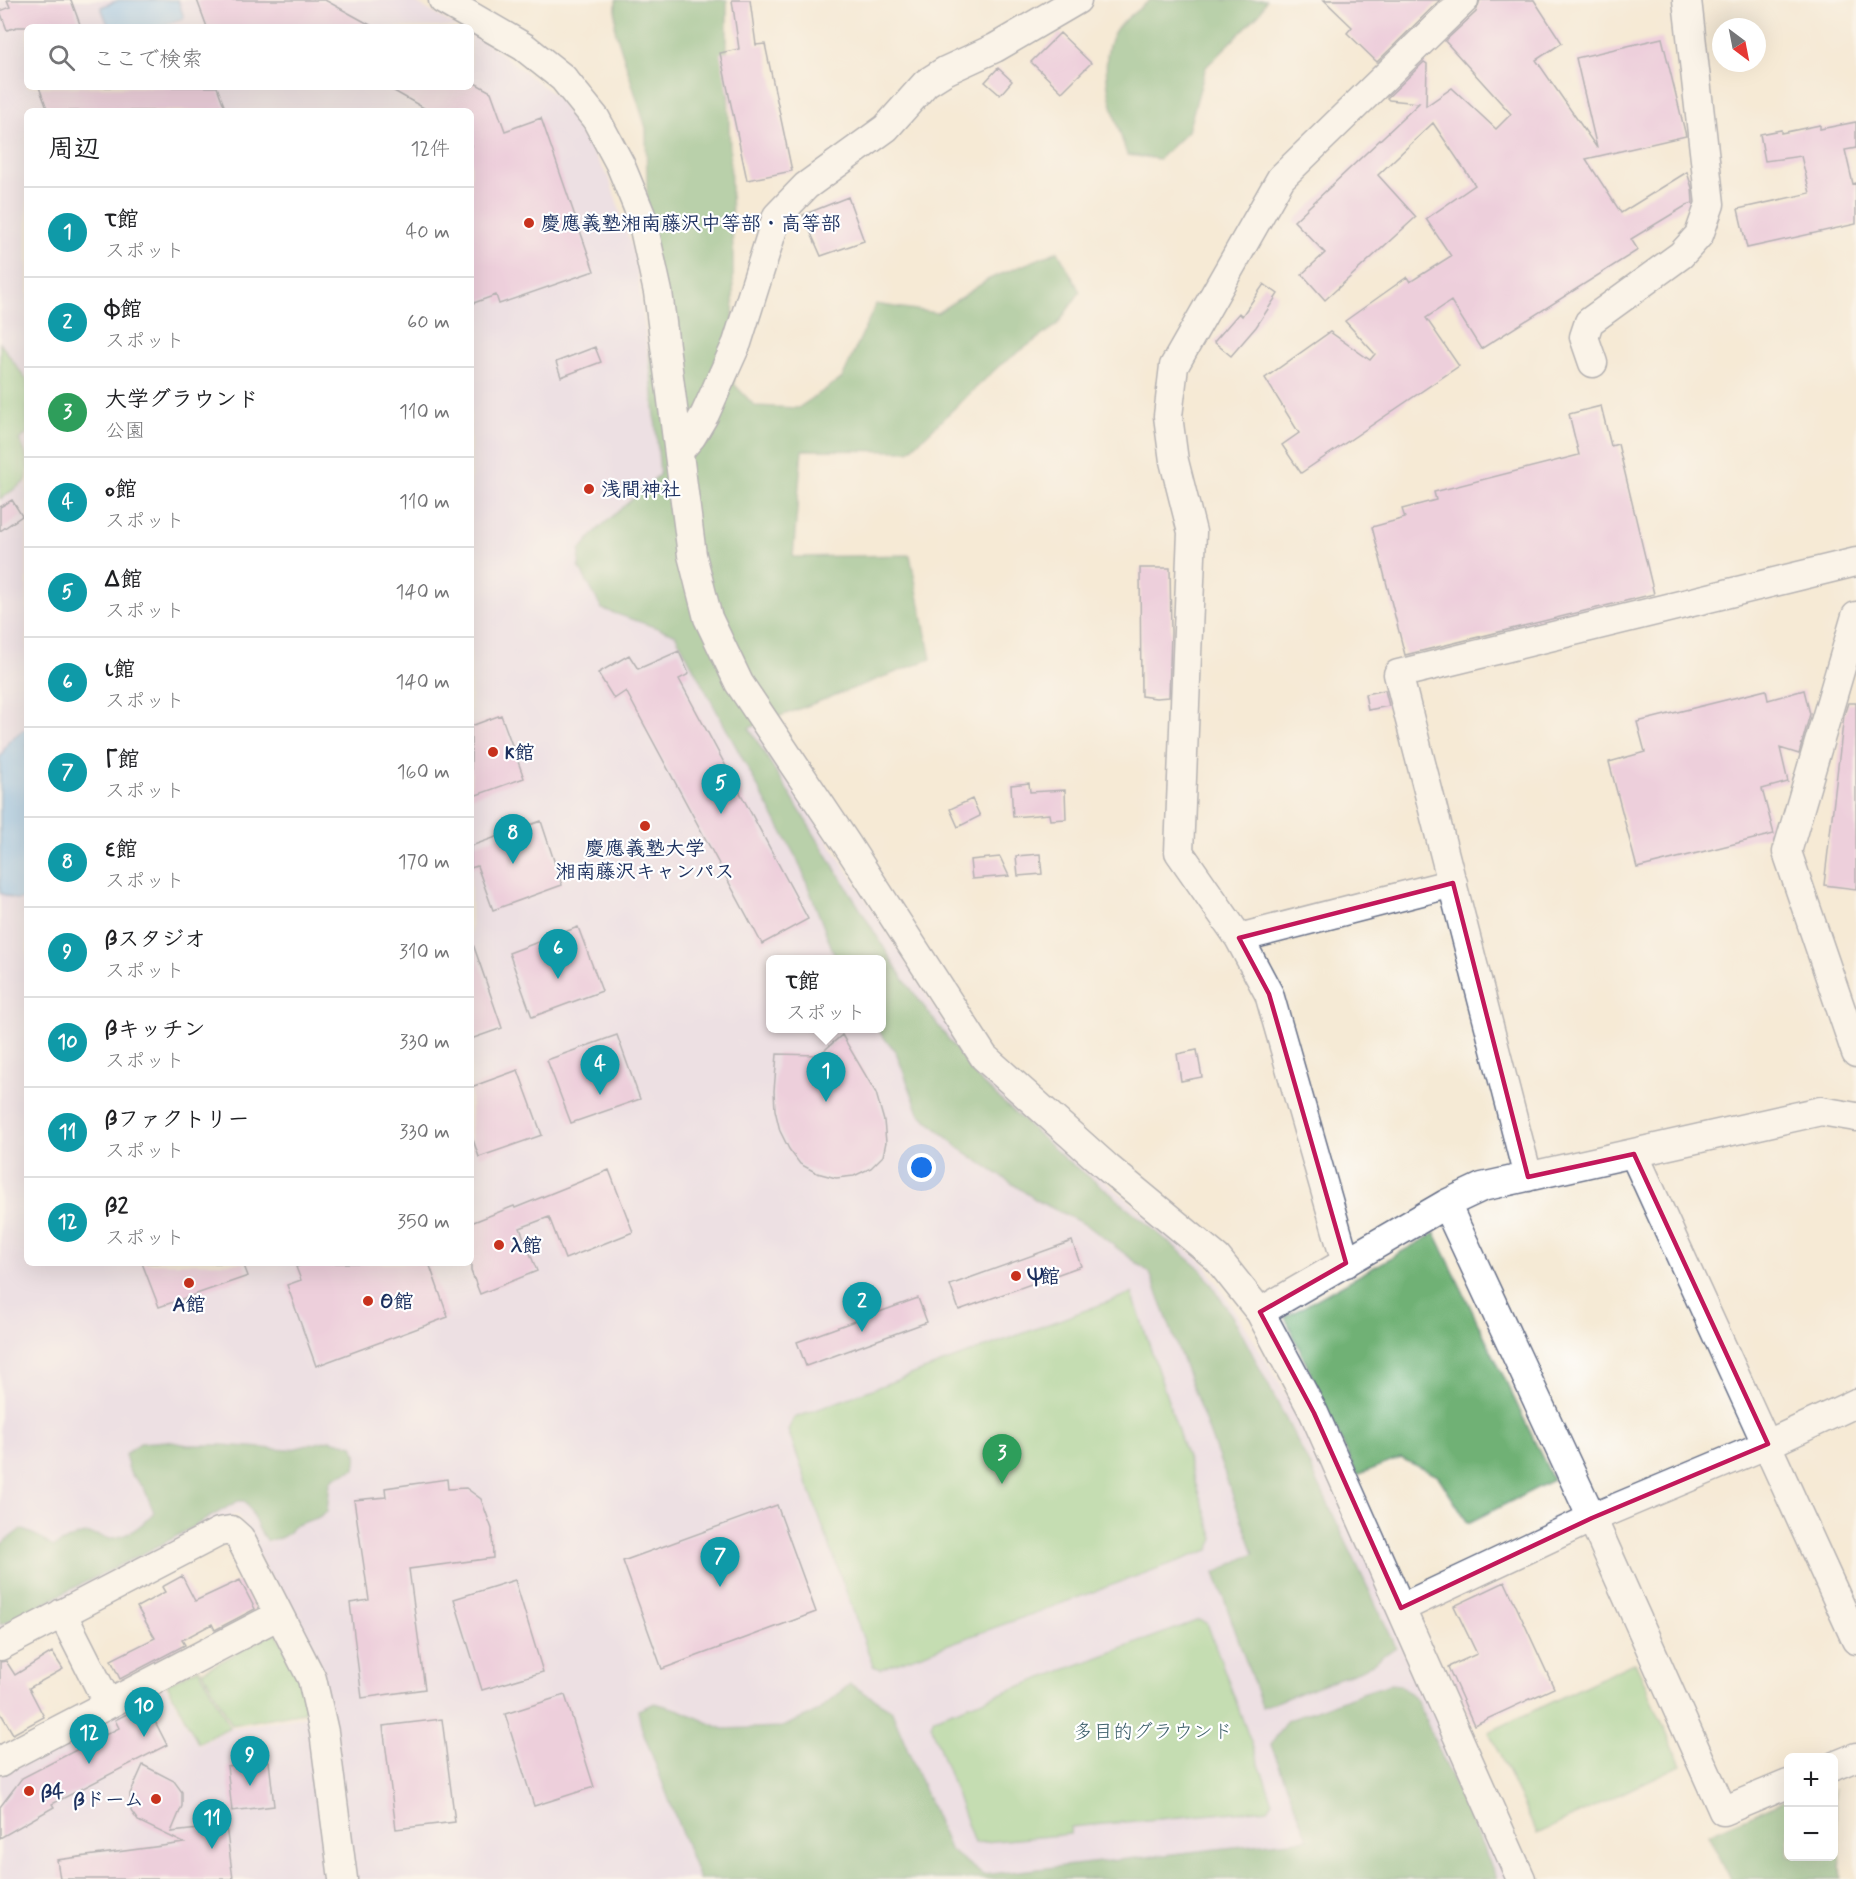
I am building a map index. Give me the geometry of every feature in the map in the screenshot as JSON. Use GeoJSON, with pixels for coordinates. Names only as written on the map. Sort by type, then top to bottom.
{"type":"FeatureCollection","features":[{"type":"Feature","properties":{"kind":"street"},"geometry":{"type":"LineString","coordinates":[[443,0],[524,47],[563,78],[596,119],[620,164],[641,215],[658,292],[692,555],[708,618],[739,683],[846,843],[984,1057],[1108,1168],[1217,1258],[1260,1312],[1314,1413],[1521,1879]]}},
{"type":"Feature","properties":{"kind":"street"},"geometry":{"type":"LineString","coordinates":[[679,451],[692,436],[705,414],[737,343],[777,216],[806,186],[886,128],[926,83],[945,71],[995,48],[1077,0]]}},
{"type":"Feature","properties":{"kind":"street"},"geometry":{"type":"LineString","coordinates":[[1346,1263],[1269,994],[1239,938],[1179,852],[1192,532],[1174,461],[1168,416],[1174,366],[1281,178],[1464,0]]}},
{"type":"Feature","properties":{"kind":"street"},"geometry":{"type":"LineString","coordinates":[[1593,363],[1584,337],[1589,322],[1681,255],[1700,235],[1710,204],[1687,0]]}},
{"type":"Feature","properties":{"kind":"street"},"geometry":{"type":"LineString","coordinates":[[1528,1177],[1398,674],[1856,562]]}},
{"type":"Feature","properties":{"kind":"street"},"geometry":{"type":"LineString","coordinates":[[1856,616],[1787,852],[1856,1053]]}},
{"type":"Feature","properties":{"kind":"street"},"geometry":{"type":"LineString","coordinates":[[1239,938],[1453,883]]}},
{"type":"Feature","properties":{"kind":"street"},"geometry":{"type":"LineString","coordinates":[[1260,1312],[1446,1204],[1482,1186],[1821,1111],[1856,1117]]}},
{"type":"Feature","properties":{"kind":"street"},"geometry":{"type":"LineString","coordinates":[[1634,1154],[1856,1640]]}},
{"type":"Feature","properties":{"kind":"street"},"geometry":{"type":"LineString","coordinates":[[1446,1204],[1592,1518],[1723,1811],[1784,1786]]}},
{"type":"Feature","properties":{"kind":"street"},"geometry":{"type":"LineString","coordinates":[[1401,1608],[1592,1518],[1768,1444],[1856,1402]]}},
{"type":"Feature","properties":{"kind":"street"},"geometry":{"type":"LineString","coordinates":[[0,1646],[219,1532],[231,1530],[240,1538],[312,1679],[319,1706],[343,1879]]}},
{"type":"Feature","properties":{"kind":"street"},"geometry":{"type":"LineString","coordinates":[[62,1613],[108,1704]]}},
{"type":"Feature","properties":{"kind":"street"},"geometry":{"type":"LineString","coordinates":[[0,1763],[9,1756],[279,1615]]}},
{"type":"Feature","properties":{"kind":"street"},"geometry":{"type":"LineString","coordinates":[[1838,1764],[1856,1757]]}},
{"type":"Feature","properties":{"kind":"highlighted area"},"geometry":{"type":"Polygon","coordinates":[[[1453,883],[1528,1177],[1634,1154],[1768,1444],[1592,1518],[1401,1608],[1314,1413],[1260,1312],[1346,1263],[1269,994],[1239,938],[1453,883]]]}},
{"type":"Feature","properties":{"kind":"shaded area","name":"慶應義塾大学 湘南藤沢キャンパス"},"geometry":{"type":"Polygon","coordinates":[[[0,0],[411,0],[453,24],[24,24],[24,90],[474,90],[474,36],[491,46],[558,98],[609,178],[636,260],[666,500],[734,693],[969,1061],[1053,1137],[1204,1263],[1303,1421],[1516,1879],[352,1879],[322,1678],[237,1514],[0,1633],[0,0]]]}},
{"type":"Feature","properties":{"kind":"shaded area"},"geometry":{"type":"Polygon","coordinates":[[[165,1685],[198,1745],[230,1728],[313,1715],[334,1879],[0,1879],[0,1774],[165,1685]]]}},
{"type":"Feature","properties":{"kind":"green space"},"geometry":{"type":"Polygon","coordinates":[[[616,0],[727,0],[734,384],[755,406],[798,408],[842,378],[876,304],[937,313],[989,279],[1058,251],[1080,292],[1057,325],[999,366],[909,451],[802,450],[793,557],[910,555],[931,659],[749,728],[902,977],[978,1079],[1065,1159],[1104,1188],[1202,1270],[1237,1324],[1311,1468],[1396,1647],[1364,1669],[1262,1707],[1215,1573],[1254,1553],[1150,1273],[1088,1226],[1038,1201],[959,1148],[919,1113],[896,1052],[880,1033],[886,1033],[886,955],[834,955],[799,863],[675,634],[602,609],[579,567],[580,550],[596,531],[660,474],[650,362],[646,128],[615,30],[616,0]]]}},
{"type":"Feature","properties":{"kind":"green space"},"geometry":{"type":"Polygon","coordinates":[[[1150,0],[1266,0],[1260,13],[1206,67],[1188,131],[1159,159],[1127,155],[1109,93],[1106,60],[1115,31],[1150,0]]]}},
{"type":"Feature","properties":{"kind":"green space"},"geometry":{"type":"Polygon","coordinates":[[[0,343],[24,377],[24,436],[19,440],[24,450],[24,482],[0,499],[0,343]]]}},
{"type":"Feature","properties":{"kind":"green space"},"geometry":{"type":"Polygon","coordinates":[[[1435,1233],[1553,1480],[1468,1523],[1438,1476],[1401,1458],[1357,1475],[1285,1317],[1435,1233]]]}},
{"type":"Feature","properties":{"kind":"green space"},"geometry":{"type":"Polygon","coordinates":[[[1132,1293],[1214,1539],[1209,1550],[880,1669],[873,1666],[788,1430],[794,1418],[1132,1293]]]}},
{"type":"Feature","properties":{"kind":"green space"},"geometry":{"type":"Polygon","coordinates":[[[329,1440],[353,1445],[357,1456],[355,1469],[335,1477],[330,1482],[327,1512],[317,1518],[293,1526],[283,1537],[267,1541],[248,1506],[244,1501],[238,1501],[168,1541],[0,1625],[0,1545],[21,1529],[53,1547],[84,1534],[114,1538],[127,1534],[139,1527],[154,1512],[144,1488],[130,1473],[125,1455],[140,1443],[167,1441],[188,1445],[288,1450],[329,1440]]]}},
{"type":"Feature","properties":{"kind":"green space","name":"多目的グラウンド"},"geometry":{"type":"Polygon","coordinates":[[[1199,1620],[1207,1623],[1273,1802],[1268,1809],[1071,1827],[1070,1834],[974,1843],[931,1725],[934,1718],[1199,1620]]]}},
{"type":"Feature","properties":{"kind":"green space"},"geometry":{"type":"Polygon","coordinates":[[[276,1632],[298,1673],[309,1711],[232,1725],[203,1671],[276,1632]]]}},
{"type":"Feature","properties":{"kind":"green space"},"geometry":{"type":"Polygon","coordinates":[[[1635,1662],[1681,1765],[1537,1834],[1489,1732],[1635,1662]]]}},
{"type":"Feature","properties":{"kind":"green space"},"geometry":{"type":"Polygon","coordinates":[[[199,1668],[230,1727],[198,1743],[167,1684],[199,1668]]]}},
{"type":"Feature","properties":{"kind":"green space"},"geometry":{"type":"Polygon","coordinates":[[[850,1684],[891,1709],[949,1849],[983,1875],[1308,1839],[1271,1745],[1286,1721],[1390,1684],[1400,1685],[1416,1699],[1497,1879],[699,1879],[641,1726],[638,1710],[655,1703],[680,1710],[723,1729],[782,1727],[817,1712],[850,1684]]]}},
{"type":"Feature","properties":{"kind":"green space"},"geometry":{"type":"Polygon","coordinates":[[[1784,1801],[1784,1861],[1838,1861],[1838,1840],[1841,1879],[1730,1879],[1708,1834],[1784,1801]]]}},
{"type":"Feature","properties":{"kind":"water"},"geometry":{"type":"Polygon","coordinates":[[[119,0],[178,0],[184,18],[167,24],[108,24],[101,7],[119,0]]]}},
{"type":"Feature","properties":{"kind":"water"},"geometry":{"type":"Polygon","coordinates":[[[24,730],[24,898],[17,900],[0,893],[0,758],[9,741],[24,730]]]}},
{"type":"Feature","properties":{"kind":"building"},"geometry":{"type":"Polygon","coordinates":[[[7,0],[71,0],[80,24],[24,24],[24,27],[7,30],[0,11],[10,7],[7,0]]]}},
{"type":"Feature","properties":{"kind":"building"},"geometry":{"type":"Polygon","coordinates":[[[197,0],[325,0],[369,24],[206,24],[197,0]]]}},
{"type":"Feature","properties":{"kind":"building"},"geometry":{"type":"Polygon","coordinates":[[[732,0],[750,0],[756,45],[765,44],[792,171],[747,180],[720,53],[739,49],[732,0]]]}},
{"type":"Feature","properties":{"kind":"building"},"geometry":{"type":"Polygon","coordinates":[[[1324,0],[1440,0],[1377,62],[1347,33],[1352,27],[1324,0]]]}},
{"type":"Feature","properties":{"kind":"building"},"geometry":{"type":"Polygon","coordinates":[[[1480,0],[1534,0],[1562,43],[1536,60],[1597,148],[1576,58],[1662,38],[1686,136],[1586,159],[1621,213],[1687,172],[1692,188],[1693,203],[1631,239],[1638,250],[1481,349],[1451,301],[1426,318],[1459,366],[1301,473],[1282,445],[1299,433],[1265,378],[1330,332],[1370,360],[1375,354],[1345,321],[1407,277],[1410,282],[1451,256],[1426,219],[1475,185],[1433,123],[1378,175],[1416,217],[1325,300],[1302,274],[1325,253],[1294,221],[1419,103],[1387,98],[1424,62],[1427,64],[1426,106],[1452,88],[1496,129],[1511,114],[1445,41],[1476,12],[1480,0]]]}},
{"type":"Feature","properties":{"kind":"building"},"geometry":{"type":"Polygon","coordinates":[[[1060,33],[1091,63],[1062,92],[1031,62],[1060,33]]]}},
{"type":"Feature","properties":{"kind":"building"},"geometry":{"type":"Polygon","coordinates":[[[998,68],[1012,81],[1000,95],[985,82],[998,68]]]}},
{"type":"Feature","properties":{"kind":"building"},"geometry":{"type":"Polygon","coordinates":[[[474,83],[491,92],[505,131],[541,118],[594,271],[499,304],[496,295],[474,303],[474,108],[424,108],[392,90],[474,90],[474,83]]]}},
{"type":"Feature","properties":{"kind":"building"},"geometry":{"type":"Polygon","coordinates":[[[40,90],[218,90],[225,108],[47,108],[40,90]]]}},
{"type":"Feature","properties":{"kind":"building"},"geometry":{"type":"Polygon","coordinates":[[[1856,122],[1856,148],[1845,150],[1853,184],[1856,183],[1856,224],[1747,248],[1738,209],[1810,193],[1801,156],[1765,161],[1760,134],[1781,130],[1781,133],[1820,125],[1820,129],[1856,122]]]}},
{"type":"Feature","properties":{"kind":"building"},"geometry":{"type":"Polygon","coordinates":[[[848,197],[864,241],[821,256],[803,215],[848,197]]]}},
{"type":"Feature","properties":{"kind":"building"},"geometry":{"type":"Polygon","coordinates":[[[1264,284],[1278,294],[1256,327],[1231,356],[1214,342],[1239,313],[1242,316],[1264,284]]]}},
{"type":"Feature","properties":{"kind":"building"},"geometry":{"type":"Polygon","coordinates":[[[595,347],[601,362],[561,377],[556,362],[595,347]]]}},
{"type":"Feature","properties":{"kind":"building"},"geometry":{"type":"Polygon","coordinates":[[[1601,406],[1611,446],[1618,444],[1654,594],[1405,655],[1372,527],[1405,518],[1402,509],[1436,500],[1434,492],[1579,455],[1569,414],[1601,406]]]}},
{"type":"Feature","properties":{"kind":"building"},"geometry":{"type":"Polygon","coordinates":[[[12,500],[22,516],[0,531],[0,507],[12,500]]]}},
{"type":"Feature","properties":{"kind":"building"},"geometry":{"type":"Polygon","coordinates":[[[1140,568],[1170,568],[1169,697],[1141,696],[1140,568]]]}},
{"type":"Feature","properties":{"kind":"building"},"geometry":{"type":"Polygon","coordinates":[[[679,651],[689,674],[679,679],[808,919],[762,944],[626,691],[614,699],[598,673],[629,655],[638,669],[679,651]]]}},
{"type":"Feature","properties":{"kind":"building"},"geometry":{"type":"Polygon","coordinates":[[[1385,690],[1389,706],[1368,710],[1365,694],[1385,690]]]}},
{"type":"Feature","properties":{"kind":"building"},"geometry":{"type":"Polygon","coordinates":[[[1766,690],[1768,700],[1804,690],[1810,714],[1799,754],[1780,748],[1788,782],[1762,789],[1774,834],[1637,868],[1609,762],[1645,752],[1637,722],[1766,690]]]}},
{"type":"Feature","properties":{"kind":"building"},"geometry":{"type":"Polygon","coordinates":[[[1848,703],[1856,703],[1856,889],[1824,885],[1844,715],[1848,703]]]}},
{"type":"Feature","properties":{"kind":"building","name":"κ館"},"geometry":{"type":"Polygon","coordinates":[[[501,715],[524,778],[474,796],[474,725],[501,715]]]}},
{"type":"Feature","properties":{"kind":"building"},"geometry":{"type":"Polygon","coordinates":[[[1029,783],[1030,792],[1065,790],[1066,819],[1050,820],[1049,814],[1013,817],[1011,785],[1029,783]]]}},
{"type":"Feature","properties":{"kind":"building"},"geometry":{"type":"Polygon","coordinates":[[[972,799],[980,816],[958,827],[950,809],[972,799]]]}},
{"type":"Feature","properties":{"kind":"building"},"geometry":{"type":"Polygon","coordinates":[[[541,821],[562,885],[493,910],[477,866],[474,867],[474,845],[541,821]]]}},
{"type":"Feature","properties":{"kind":"building"},"geometry":{"type":"Polygon","coordinates":[[[1040,854],[1042,874],[1018,876],[1016,856],[1040,854]]]}},
{"type":"Feature","properties":{"kind":"building"},"geometry":{"type":"Polygon","coordinates":[[[1000,857],[1009,876],[972,879],[970,860],[1000,857]]]}},
{"type":"Feature","properties":{"kind":"building"},"geometry":{"type":"Polygon","coordinates":[[[578,927],[602,991],[532,1017],[509,953],[578,927]]]}},
{"type":"Feature","properties":{"kind":"building"},"geometry":{"type":"Polygon","coordinates":[[[474,947],[502,1028],[474,1038],[474,947]]]}},
{"type":"Feature","properties":{"kind":"building"},"geometry":{"type":"Polygon","coordinates":[[[617,1035],[640,1099],[571,1123],[547,1060],[617,1035]]]}},
{"type":"Feature","properties":{"kind":"building"},"geometry":{"type":"Polygon","coordinates":[[[842,1035],[876,1093],[884,1121],[886,1142],[883,1156],[871,1168],[854,1176],[836,1178],[817,1173],[800,1164],[789,1149],[780,1131],[775,1110],[774,1091],[777,1054],[819,1055],[842,1035]]]}},
{"type":"Feature","properties":{"kind":"building"},"geometry":{"type":"Polygon","coordinates":[[[1197,1050],[1202,1077],[1181,1081],[1177,1054],[1197,1050]]]}},
{"type":"Feature","properties":{"kind":"building"},"geometry":{"type":"Polygon","coordinates":[[[518,1070],[542,1135],[479,1157],[474,1143],[474,1086],[518,1070]]]}},
{"type":"Feature","properties":{"kind":"building","name":"λ館"},"geometry":{"type":"Polygon","coordinates":[[[609,1170],[633,1232],[565,1259],[549,1217],[520,1228],[537,1271],[480,1294],[471,1271],[471,1266],[474,1266],[474,1222],[514,1206],[515,1208],[609,1170]]]}},
{"type":"Feature","properties":{"kind":"building","name":"Ψ館"},"geometry":{"type":"Polygon","coordinates":[[[1072,1241],[1081,1266],[959,1310],[950,1285],[1072,1241]]]}},
{"type":"Feature","properties":{"kind":"building","name":"A館"},"geometry":{"type":"Polygon","coordinates":[[[143,1266],[244,1266],[248,1276],[159,1307],[143,1266]]]}},
{"type":"Feature","properties":{"kind":"building","name":"Θ館"},"geometry":{"type":"Polygon","coordinates":[[[430,1266],[448,1317],[316,1366],[287,1285],[301,1280],[296,1267],[430,1266]]]}},
{"type":"Feature","properties":{"kind":"building"},"geometry":{"type":"Polygon","coordinates":[[[918,1298],[927,1322],[806,1366],[797,1342],[918,1298]]]}},
{"type":"Feature","properties":{"kind":"building"},"geometry":{"type":"Polygon","coordinates":[[[447,1479],[448,1489],[466,1488],[481,1499],[492,1529],[493,1558],[409,1569],[425,1689],[362,1698],[350,1603],[369,1600],[354,1500],[386,1497],[385,1488],[447,1479]]]}},
{"type":"Feature","properties":{"kind":"building"},"geometry":{"type":"Polygon","coordinates":[[[777,1505],[816,1612],[662,1669],[623,1561],[777,1505]]]}},
{"type":"Feature","properties":{"kind":"building"},"geometry":{"type":"Polygon","coordinates":[[[182,1576],[195,1601],[240,1580],[255,1609],[215,1630],[212,1624],[182,1640],[185,1645],[120,1679],[111,1660],[155,1638],[137,1607],[165,1592],[162,1587],[182,1576]]]}},
{"type":"Feature","properties":{"kind":"building"},"geometry":{"type":"Polygon","coordinates":[[[515,1580],[543,1672],[482,1690],[454,1599],[515,1580]]]}},
{"type":"Feature","properties":{"kind":"building"},"geometry":{"type":"Polygon","coordinates":[[[1505,1582],[1554,1688],[1474,1725],[1448,1667],[1477,1654],[1454,1606],[1505,1582]]]}},
{"type":"Feature","properties":{"kind":"building"},"geometry":{"type":"Polygon","coordinates":[[[52,1652],[63,1669],[29,1688],[44,1717],[13,1734],[0,1712],[0,1662],[6,1661],[15,1675],[52,1652]]]}},
{"type":"Feature","properties":{"kind":"building"},"geometry":{"type":"Polygon","coordinates":[[[565,1695],[594,1787],[534,1806],[505,1714],[565,1695]]]}},
{"type":"Feature","properties":{"kind":"building"},"geometry":{"type":"Polygon","coordinates":[[[146,1704],[167,1745],[52,1804],[54,1807],[0,1838],[0,1807],[22,1778],[119,1728],[115,1720],[146,1704]]]}},
{"type":"Feature","properties":{"kind":"building"},"geometry":{"type":"Polygon","coordinates":[[[442,1719],[455,1822],[396,1829],[383,1726],[442,1719]]]}},
{"type":"Feature","properties":{"kind":"building"},"geometry":{"type":"Polygon","coordinates":[[[269,1761],[274,1806],[232,1811],[227,1766],[269,1761]]]}},
{"type":"Feature","properties":{"kind":"building"},"geometry":{"type":"Polygon","coordinates":[[[143,1765],[174,1781],[182,1792],[182,1806],[171,1832],[226,1826],[233,1879],[60,1879],[57,1860],[184,1843],[138,1821],[131,1811],[130,1794],[143,1765]]]}},
{"type":"Feature","properties":{"kind":"place","name":"慶應義塾湘南藤沢中等部・高等部"},"geometry":{"type":"Point","coordinates":[529,223]}},
{"type":"Feature","properties":{"kind":"place","name":"浅間神社"},"geometry":{"type":"Point","coordinates":[589,489]}},
{"type":"Feature","properties":{"kind":"place","name":"κ館"},"geometry":{"type":"Point","coordinates":[493,752]}},
{"type":"Feature","properties":{"kind":"place","name":"Δ館"},"geometry":{"type":"Point","coordinates":[721,814]}},
{"type":"Feature","properties":{"kind":"place","name":"慶應義塾大学 湘南藤沢キャンパス"},"geometry":{"type":"Point","coordinates":[645,826]}},
{"type":"Feature","properties":{"kind":"place","name":"ε館"},"geometry":{"type":"Point","coordinates":[513,864]}},
{"type":"Feature","properties":{"kind":"place","name":"ι館"},"geometry":{"type":"Point","coordinates":[558,979]}},
{"type":"Feature","properties":{"kind":"place","name":"ο館"},"geometry":{"type":"Point","coordinates":[600,1095]}},
{"type":"Feature","properties":{"kind":"place","name":"τ館"},"geometry":{"type":"Point","coordinates":[826,1102]}},
{"type":"Feature","properties":{"kind":"place","name":"λ館"},"geometry":{"type":"Point","coordinates":[499,1245]}},
{"type":"Feature","properties":{"kind":"place","name":"Ψ館"},"geometry":{"type":"Point","coordinates":[1016,1276]}},
{"type":"Feature","properties":{"kind":"place","name":"A館"},"geometry":{"type":"Point","coordinates":[189,1283]}},
{"type":"Feature","properties":{"kind":"place","name":"Θ館"},"geometry":{"type":"Point","coordinates":[368,1301]}},
{"type":"Feature","properties":{"kind":"place","name":"Φ館"},"geometry":{"type":"Point","coordinates":[862,1332]}},
{"type":"Feature","properties":{"kind":"place","name":"大学グラウンド"},"geometry":{"type":"Point","coordinates":[1002,1484]}},
{"type":"Feature","properties":{"kind":"place","name":"Γ館"},"geometry":{"type":"Point","coordinates":[720,1587]}},
{"type":"Feature","properties":{"kind":"place","name":"βキッチン"},"geometry":{"type":"Point","coordinates":[144,1737]}},
{"type":"Feature","properties":{"kind":"place","name":"β2"},"geometry":{"type":"Point","coordinates":[89,1764]}},
{"type":"Feature","properties":{"kind":"place","name":"βスタジオ"},"geometry":{"type":"Point","coordinates":[250,1786]}},
{"type":"Feature","properties":{"kind":"place","name":"β4"},"geometry":{"type":"Point","coordinates":[29,1791]}},
{"type":"Feature","properties":{"kind":"place","name":"βドーム"},"geometry":{"type":"Point","coordinates":[156,1799]}},
{"type":"Feature","properties":{"kind":"place","name":"βファクトリー"},"geometry":{"type":"Point","coordinates":[212,1849]}}]}
